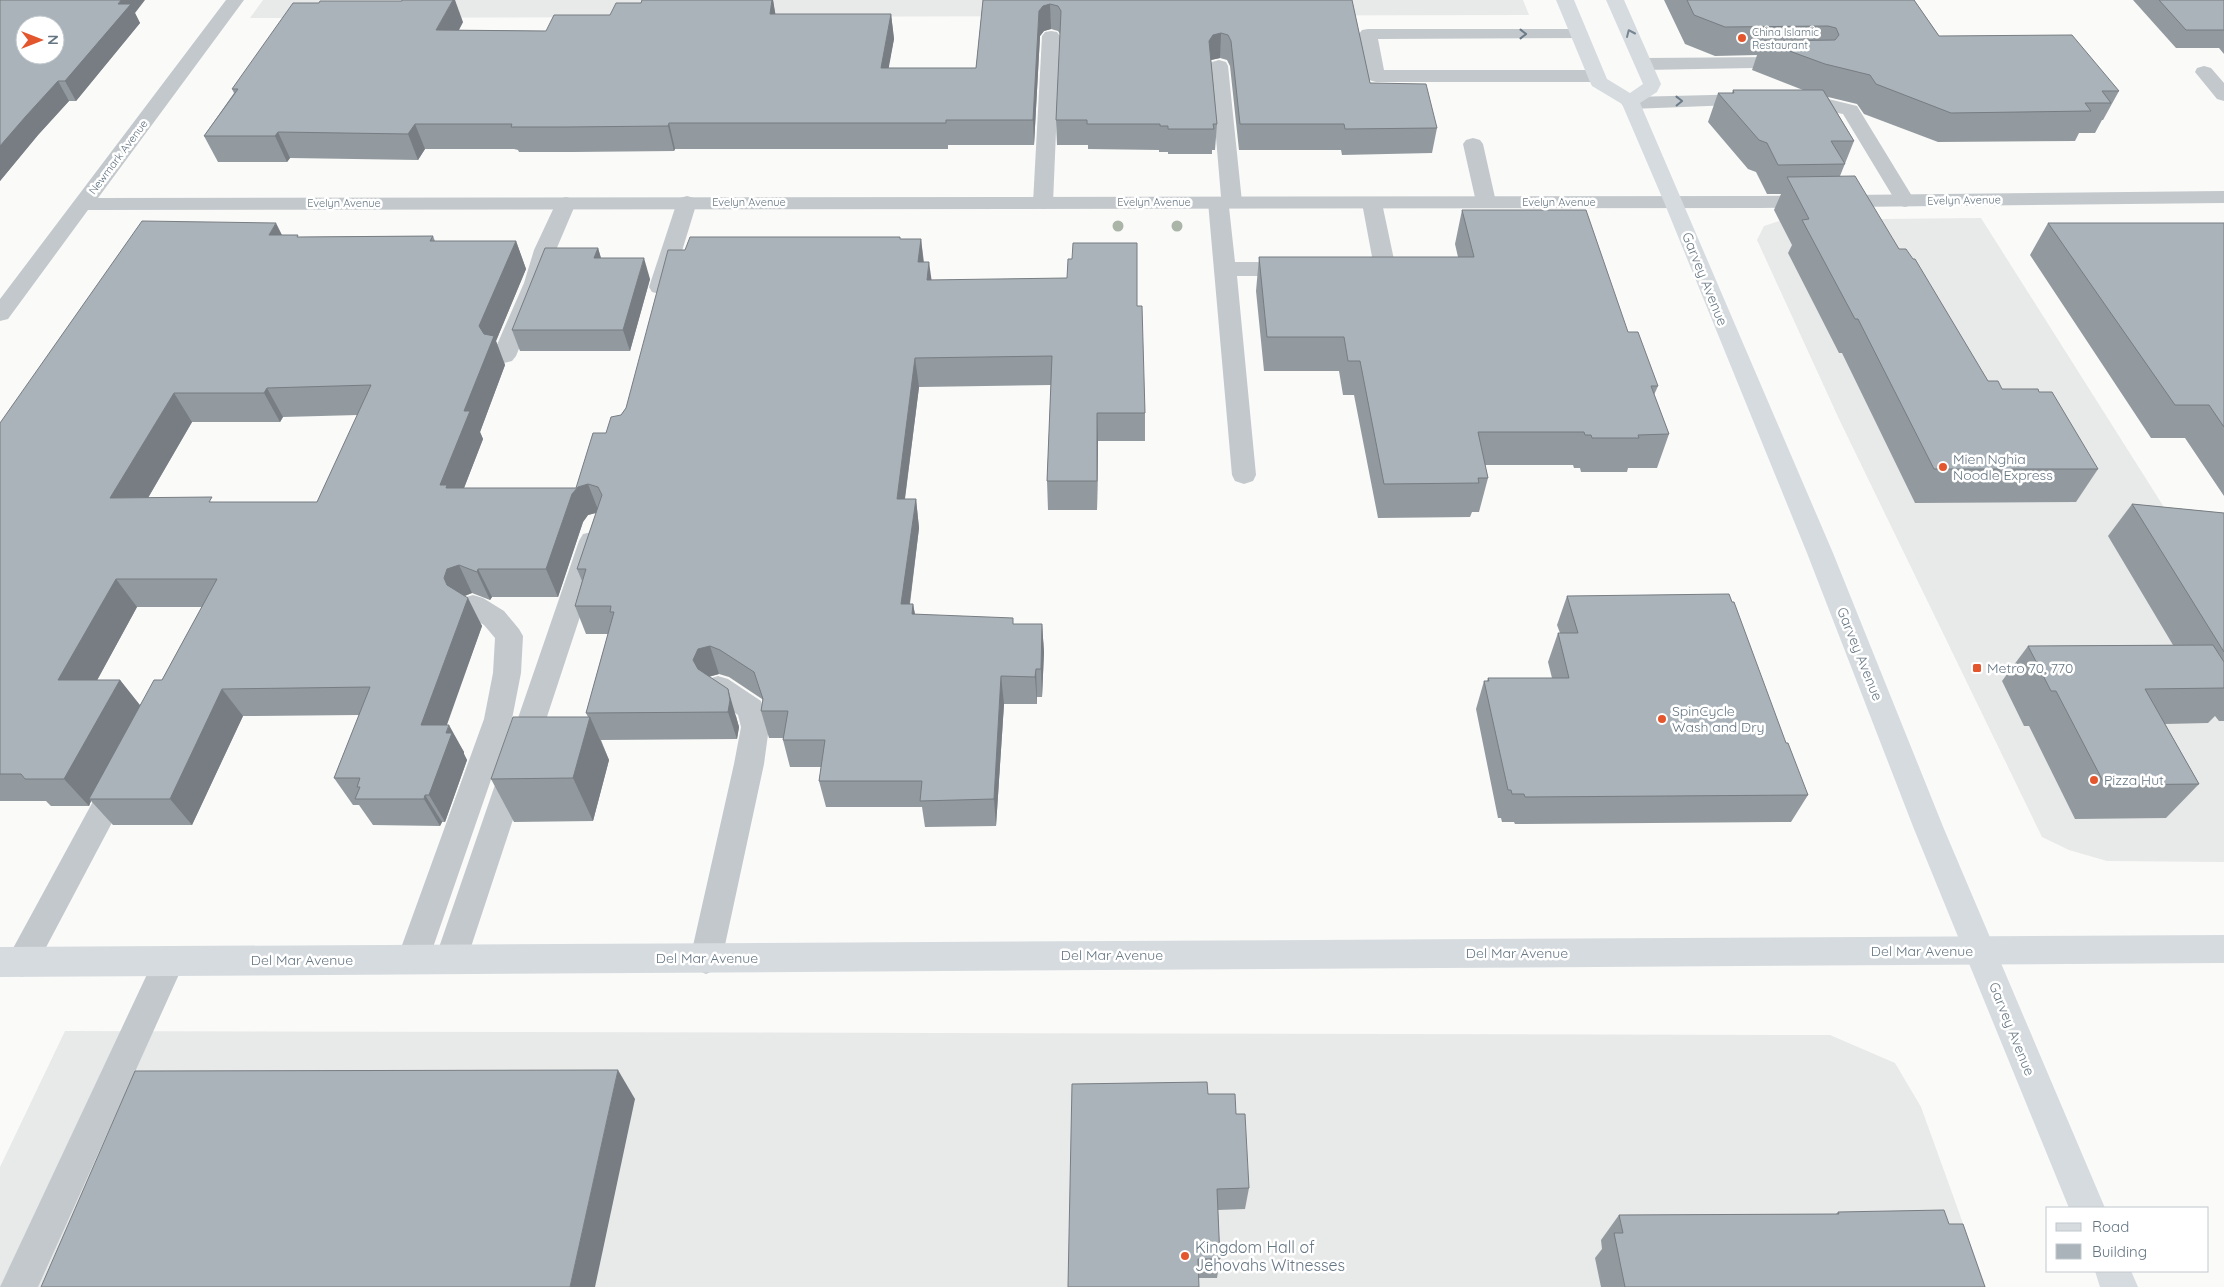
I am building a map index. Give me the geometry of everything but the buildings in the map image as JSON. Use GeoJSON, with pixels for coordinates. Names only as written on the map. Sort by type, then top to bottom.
{"type":"FeatureCollection","features":[{"type":"Feature","properties":{"kind":"main road"},"geometry":{"type":"LineString","coordinates":[[1566,0],[1599,82],[1630,102],[1650,88],[1652,84],[1615,0]]}},
{"type":"Feature","properties":{"kind":"main road","name":"Garvey Avenue"},"geometry":{"type":"LineString","coordinates":[[1630,102],[1674,202],[1820,553],[1929,829],[2087,1207]]}},
{"type":"Feature","properties":{"kind":"main road","name":"Del Mar Avenue"},"geometry":{"type":"LineString","coordinates":[[11,962],[2224,949]]}},
{"type":"Feature","properties":{"kind":"main road"},"geometry":{"type":"LineString","coordinates":[[2112,1272],[2119,1287]]}},
{"type":"Feature","properties":{"kind":"street","name":"Newmark Avenue"},"geometry":{"type":"LineString","coordinates":[[0,314],[235,0]]}},
{"type":"Feature","properties":{"kind":"street"},"geometry":{"type":"LineString","coordinates":[[1579,34],[1368,34],[1376,76],[1596,76]]}},
{"type":"Feature","properties":{"kind":"street"},"geometry":{"type":"LineString","coordinates":[[1043,203],[1051,36]]}},
{"type":"Feature","properties":{"kind":"street"},"geometry":{"type":"LineString","coordinates":[[1644,64],[1808,63]]}},
{"type":"Feature","properties":{"kind":"street"},"geometry":{"type":"LineString","coordinates":[[1219,66],[1226,202],[1225,269],[1244,475]]}},
{"type":"Feature","properties":{"kind":"street"},"geometry":{"type":"LineString","coordinates":[[2204,72],[2224,96]]}},
{"type":"Feature","properties":{"kind":"street"},"geometry":{"type":"LineString","coordinates":[[1630,102],[1778,99],[1816,102],[1850,110],[1884,170],[1906,201]]}},
{"type":"Feature","properties":{"kind":"street"},"geometry":{"type":"LineString","coordinates":[[1473,144],[1486,202]]}},
{"type":"Feature","properties":{"kind":"street","name":"Evelyn Avenue"},"geometry":{"type":"LineString","coordinates":[[84,204],[686,202],[1372,203],[1906,201],[2224,197]]}},
{"type":"Feature","properties":{"kind":"street"},"geometry":{"type":"LineString","coordinates":[[655,305],[686,202]]}},
{"type":"Feature","properties":{"kind":"street"},"geometry":{"type":"LineString","coordinates":[[504,356],[535,283],[545,250],[566,203]]}},
{"type":"Feature","properties":{"kind":"street"},"geometry":{"type":"LineString","coordinates":[[1345,269],[1385,269],[1372,203]]}},
{"type":"Feature","properties":{"kind":"street"},"geometry":{"type":"LineString","coordinates":[[1225,269],[1315,269]]}},
{"type":"Feature","properties":{"kind":"street"},"geometry":{"type":"LineString","coordinates":[[452,959],[598,523]]}},
{"type":"Feature","properties":{"kind":"street"},"geometry":{"type":"LineString","coordinates":[[413,959],[498,719],[507,673],[509,636],[494,618],[473,605]]}},
{"type":"Feature","properties":{"kind":"street"},"geometry":{"type":"LineString","coordinates":[[706,959],[756,727],[751,709],[718,687]]}},
{"type":"Feature","properties":{"kind":"street"},"geometry":{"type":"LineString","coordinates":[[11,962],[130,761]]}},
{"type":"Feature","properties":{"kind":"street"},"geometry":{"type":"LineString","coordinates":[[19,1287],[169,961]]}},
{"type":"Feature","properties":{"kind":"shaded area"},"geometry":{"type":"Polygon","coordinates":[[[263,0],[1523,0],[1529,15],[250,18],[263,0]]]}},
{"type":"Feature","properties":{"kind":"shaded area"},"geometry":{"type":"Polygon","coordinates":[[[1981,218],[2224,602],[2224,862],[2107,861],[2069,850],[2042,837],[1839,419],[1757,240],[1764,226],[1782,220],[1981,218]]]}},
{"type":"Feature","properties":{"kind":"shaded area"},"geometry":{"type":"Polygon","coordinates":[[[65,1031],[1830,1035],[1895,1063],[1921,1107],[1986,1287],[0,1287],[0,1167],[65,1031]]]}},
{"type":"Feature","properties":{"kind":"place","name":"China Islamic Restaurant"},"geometry":{"type":"Point","coordinates":[1742,38]}},
{"type":"Feature","properties":{"kind":"place","name":"Mien Nghia Noodle Express"},"geometry":{"type":"Point","coordinates":[1943,467]}},
{"type":"Feature","properties":{"kind":"place","name":"Metro 70, 770"},"geometry":{"type":"Point","coordinates":[1977,668]}},
{"type":"Feature","properties":{"kind":"place","name":"SpinCycle Wash and Dry"},"geometry":{"type":"Point","coordinates":[1662,719]}},
{"type":"Feature","properties":{"kind":"place","name":"Pizza Hut"},"geometry":{"type":"Point","coordinates":[2094,780]}},
{"type":"Feature","properties":{"kind":"place","name":"Kingdom Hall of Jehovahs Witnesses"},"geometry":{"type":"Point","coordinates":[1185,1256]}}]}
